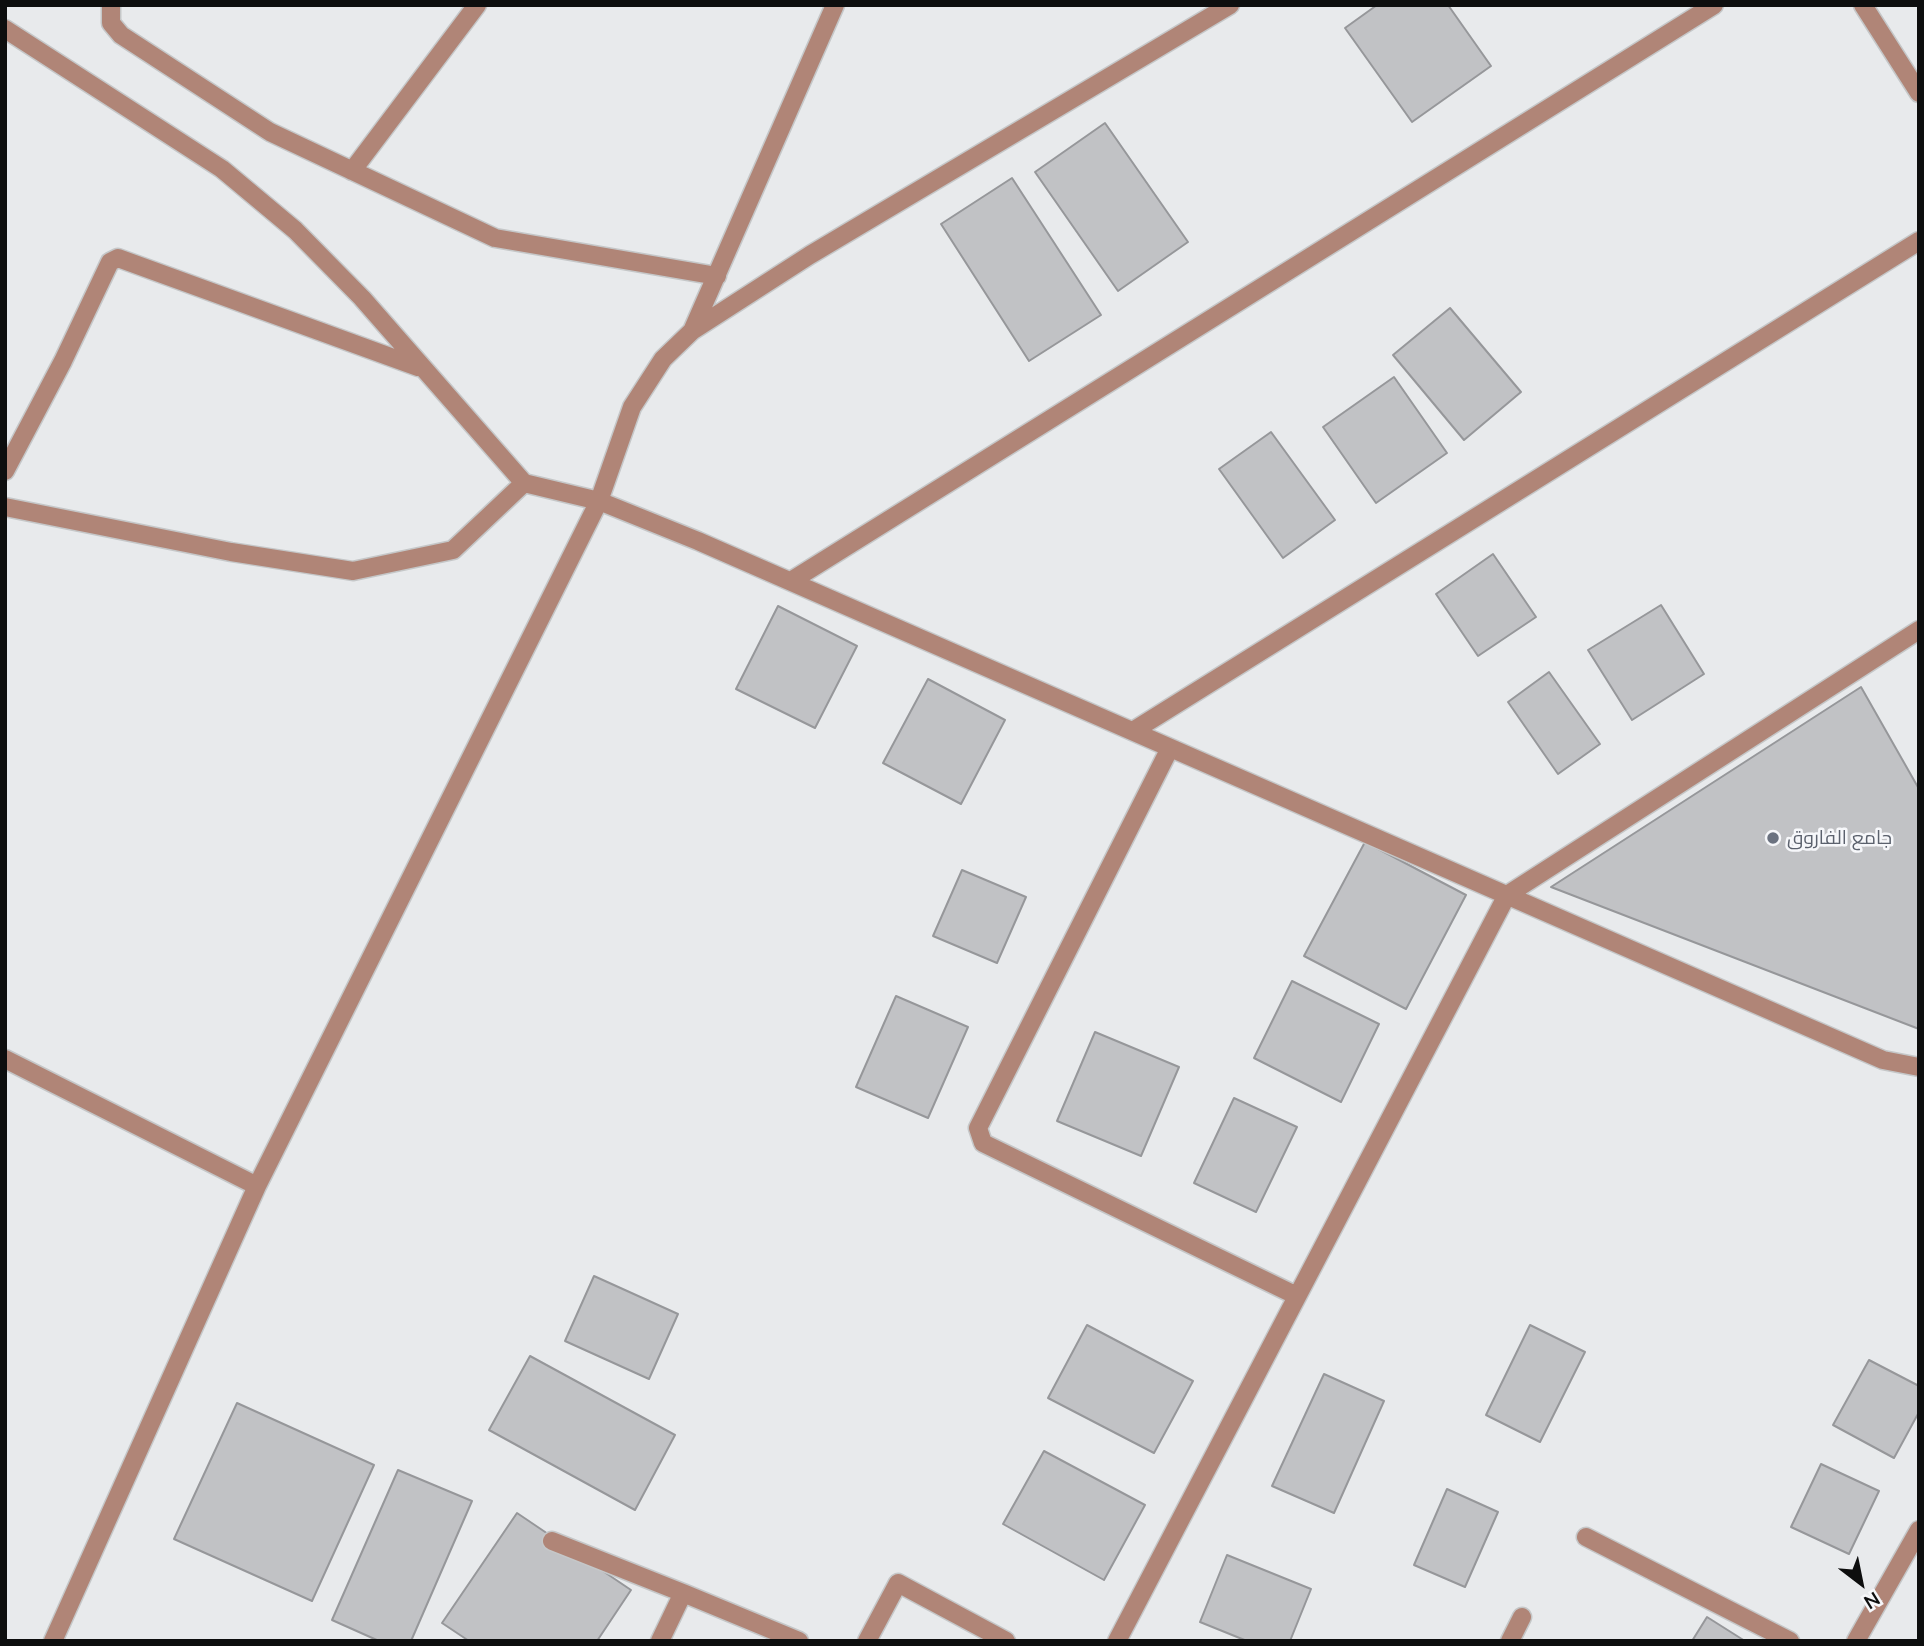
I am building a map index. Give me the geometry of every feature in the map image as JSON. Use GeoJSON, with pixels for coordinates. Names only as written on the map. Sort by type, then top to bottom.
{"type":"FeatureCollection","features":[{"type":"Feature","properties":{"kind":"street"},"geometry":{"type":"LineString","coordinates":[[111,5],[111,23],[121,35],[270,132],[495,238],[717,275]]}},
{"type":"Feature","properties":{"kind":"street"},"geometry":{"type":"LineString","coordinates":[[352,171],[477,5]]}},
{"type":"Feature","properties":{"kind":"street"},"geometry":{"type":"LineString","coordinates":[[692,331],[835,5]]}},
{"type":"Feature","properties":{"kind":"street"},"geometry":{"type":"LineString","coordinates":[[53,1641],[257,1186],[599,501],[632,407],[663,359],[692,331],[810,255],[1230,5]]}},
{"type":"Feature","properties":{"kind":"street"},"geometry":{"type":"LineString","coordinates":[[791,581],[1714,5]]}},
{"type":"Feature","properties":{"kind":"street"},"geometry":{"type":"LineString","coordinates":[[1863,5],[1919,93]]}},
{"type":"Feature","properties":{"kind":"street"},"geometry":{"type":"LineString","coordinates":[[5,29],[222,169],[295,230],[362,298],[524,483],[599,501],[791,581],[1883,1060],[1919,1067]]}},
{"type":"Feature","properties":{"kind":"street"},"geometry":{"type":"LineString","coordinates":[[1133,731],[1919,241]]}},
{"type":"Feature","properties":{"kind":"street"},"geometry":{"type":"LineString","coordinates":[[5,471],[63,361],[110,261],[118,258],[421,368]]}},
{"type":"Feature","properties":{"kind":"street"},"geometry":{"type":"LineString","coordinates":[[5,507],[231,552],[353,571],[453,550],[524,483]]}},
{"type":"Feature","properties":{"kind":"street"},"geometry":{"type":"LineString","coordinates":[[1117,1641],[1507,895],[1919,630]]}},
{"type":"Feature","properties":{"kind":"street"},"geometry":{"type":"LineString","coordinates":[[1170,748],[978,1128],[979,1134],[983,1143],[1297,1296]]}},
{"type":"Feature","properties":{"kind":"street"},"geometry":{"type":"LineString","coordinates":[[5,1059],[257,1186]]}},
{"type":"Feature","properties":{"kind":"street"},"geometry":{"type":"LineString","coordinates":[[1856,1641],[1919,1530]]}},
{"type":"Feature","properties":{"kind":"street"},"geometry":{"type":"LineString","coordinates":[[1587,1536],[1790,1641]]}},
{"type":"Feature","properties":{"kind":"street"},"geometry":{"type":"LineString","coordinates":[[552,1541],[799,1641]]}},
{"type":"Feature","properties":{"kind":"street"},"geometry":{"type":"LineString","coordinates":[[867,1641],[898,1583],[1006,1641]]}},
{"type":"Feature","properties":{"kind":"street"},"geometry":{"type":"LineString","coordinates":[[660,1641],[683,1593]]}},
{"type":"Feature","properties":{"kind":"street"},"geometry":{"type":"LineString","coordinates":[[1510,1641],[1522,1617]]}},
{"type":"Feature","properties":{"kind":"building"},"geometry":{"type":"Polygon","coordinates":[[[1377,5],[1448,5],[1491,66],[1412,122],[1345,28],[1377,5]]]}},
{"type":"Feature","properties":{"kind":"building"},"geometry":{"type":"Polygon","coordinates":[[[1105,123],[1188,242],[1118,291],[1035,172],[1105,123]]]}},
{"type":"Feature","properties":{"kind":"building"},"geometry":{"type":"Polygon","coordinates":[[[1012,178],[1101,315],[1029,361],[941,224],[1012,178]]]}},
{"type":"Feature","properties":{"kind":"building"},"geometry":{"type":"Polygon","coordinates":[[[1450,308],[1521,392],[1464,440],[1393,355],[1450,308]]]}},
{"type":"Feature","properties":{"kind":"building"},"geometry":{"type":"Polygon","coordinates":[[[1394,377],[1447,453],[1376,503],[1323,427],[1394,377]]]}},
{"type":"Feature","properties":{"kind":"building"},"geometry":{"type":"Polygon","coordinates":[[[1271,432],[1335,520],[1283,558],[1219,469],[1271,432]]]}},
{"type":"Feature","properties":{"kind":"building"},"geometry":{"type":"Polygon","coordinates":[[[1493,554],[1536,617],[1478,656],[1436,594],[1493,554]]]}},
{"type":"Feature","properties":{"kind":"building"},"geometry":{"type":"Polygon","coordinates":[[[1661,605],[1704,674],[1632,720],[1588,650],[1661,605]]]}},
{"type":"Feature","properties":{"kind":"building"},"geometry":{"type":"Polygon","coordinates":[[[778,606],[857,646],[815,728],[736,689],[778,606]]]}},
{"type":"Feature","properties":{"kind":"building"},"geometry":{"type":"Polygon","coordinates":[[[1549,672],[1600,744],[1558,774],[1508,702],[1549,672]]]}},
{"type":"Feature","properties":{"kind":"building"},"geometry":{"type":"Polygon","coordinates":[[[928,679],[1005,720],[961,804],[883,763],[928,679]]]}},
{"type":"Feature","properties":{"kind":"building","name":"جامع الفاروق"},"geometry":{"type":"Polygon","coordinates":[[[1861,687],[1919,789],[1919,1029],[1551,887],[1861,687]]]}},
{"type":"Feature","properties":{"kind":"building"},"geometry":{"type":"Polygon","coordinates":[[[1365,842],[1466,895],[1406,1009],[1304,956],[1365,842]]]}},
{"type":"Feature","properties":{"kind":"building"},"geometry":{"type":"Polygon","coordinates":[[[962,870],[1026,897],[997,963],[933,936],[962,870]]]}},
{"type":"Feature","properties":{"kind":"building"},"geometry":{"type":"Polygon","coordinates":[[[1292,981],[1379,1024],[1341,1102],[1254,1058],[1292,981]]]}},
{"type":"Feature","properties":{"kind":"building"},"geometry":{"type":"Polygon","coordinates":[[[896,996],[968,1027],[928,1118],[856,1087],[896,996]]]}},
{"type":"Feature","properties":{"kind":"building"},"geometry":{"type":"Polygon","coordinates":[[[1095,1032],[1179,1067],[1141,1156],[1057,1121],[1095,1032]]]}},
{"type":"Feature","properties":{"kind":"building"},"geometry":{"type":"Polygon","coordinates":[[[1234,1098],[1297,1127],[1256,1212],[1194,1183],[1234,1098]]]}},
{"type":"Feature","properties":{"kind":"building"},"geometry":{"type":"Polygon","coordinates":[[[594,1276],[678,1314],[649,1379],[565,1341],[594,1276]]]}},
{"type":"Feature","properties":{"kind":"building"},"geometry":{"type":"Polygon","coordinates":[[[1087,1325],[1193,1381],[1154,1453],[1048,1398],[1087,1325]]]}},
{"type":"Feature","properties":{"kind":"building"},"geometry":{"type":"Polygon","coordinates":[[[1530,1325],[1585,1352],[1540,1442],[1486,1415],[1530,1325]]]}},
{"type":"Feature","properties":{"kind":"building"},"geometry":{"type":"Polygon","coordinates":[[[530,1356],[675,1435],[635,1510],[489,1430],[530,1356]]]}},
{"type":"Feature","properties":{"kind":"building"},"geometry":{"type":"Polygon","coordinates":[[[1869,1360],[1919,1386],[1919,1412],[1894,1458],[1833,1425],[1869,1360]]]}},
{"type":"Feature","properties":{"kind":"building"},"geometry":{"type":"Polygon","coordinates":[[[1324,1374],[1384,1401],[1334,1513],[1272,1486],[1324,1374]]]}},
{"type":"Feature","properties":{"kind":"building"},"geometry":{"type":"Polygon","coordinates":[[[237,1403],[374,1465],[312,1601],[174,1539],[237,1403]]]}},
{"type":"Feature","properties":{"kind":"building"},"geometry":{"type":"Polygon","coordinates":[[[1044,1451],[1145,1505],[1104,1580],[1003,1524],[1044,1451]]]}},
{"type":"Feature","properties":{"kind":"building"},"geometry":{"type":"Polygon","coordinates":[[[1821,1464],[1879,1491],[1849,1554],[1791,1527],[1821,1464]]]}},
{"type":"Feature","properties":{"kind":"building"},"geometry":{"type":"Polygon","coordinates":[[[398,1470],[472,1501],[411,1641],[379,1641],[332,1620],[398,1470]]]}},
{"type":"Feature","properties":{"kind":"building"},"geometry":{"type":"Polygon","coordinates":[[[1447,1489],[1498,1512],[1465,1587],[1414,1565],[1447,1489]]]}},
{"type":"Feature","properties":{"kind":"building"},"geometry":{"type":"Polygon","coordinates":[[[517,1513],[631,1590],[597,1641],[469,1641],[442,1623],[517,1513]]]}},
{"type":"Feature","properties":{"kind":"building"},"geometry":{"type":"Polygon","coordinates":[[[1227,1555],[1311,1589],[1290,1641],[1247,1641],[1200,1622],[1227,1555]]]}},
{"type":"Feature","properties":{"kind":"building"},"geometry":{"type":"Polygon","coordinates":[[[1707,1617],[1745,1641],[1692,1641],[1707,1617]]]}},
{"type":"Feature","properties":{"kind":"place","name":"جامع الفاروق"},"geometry":{"type":"Point","coordinates":[1773,838]}}]}
